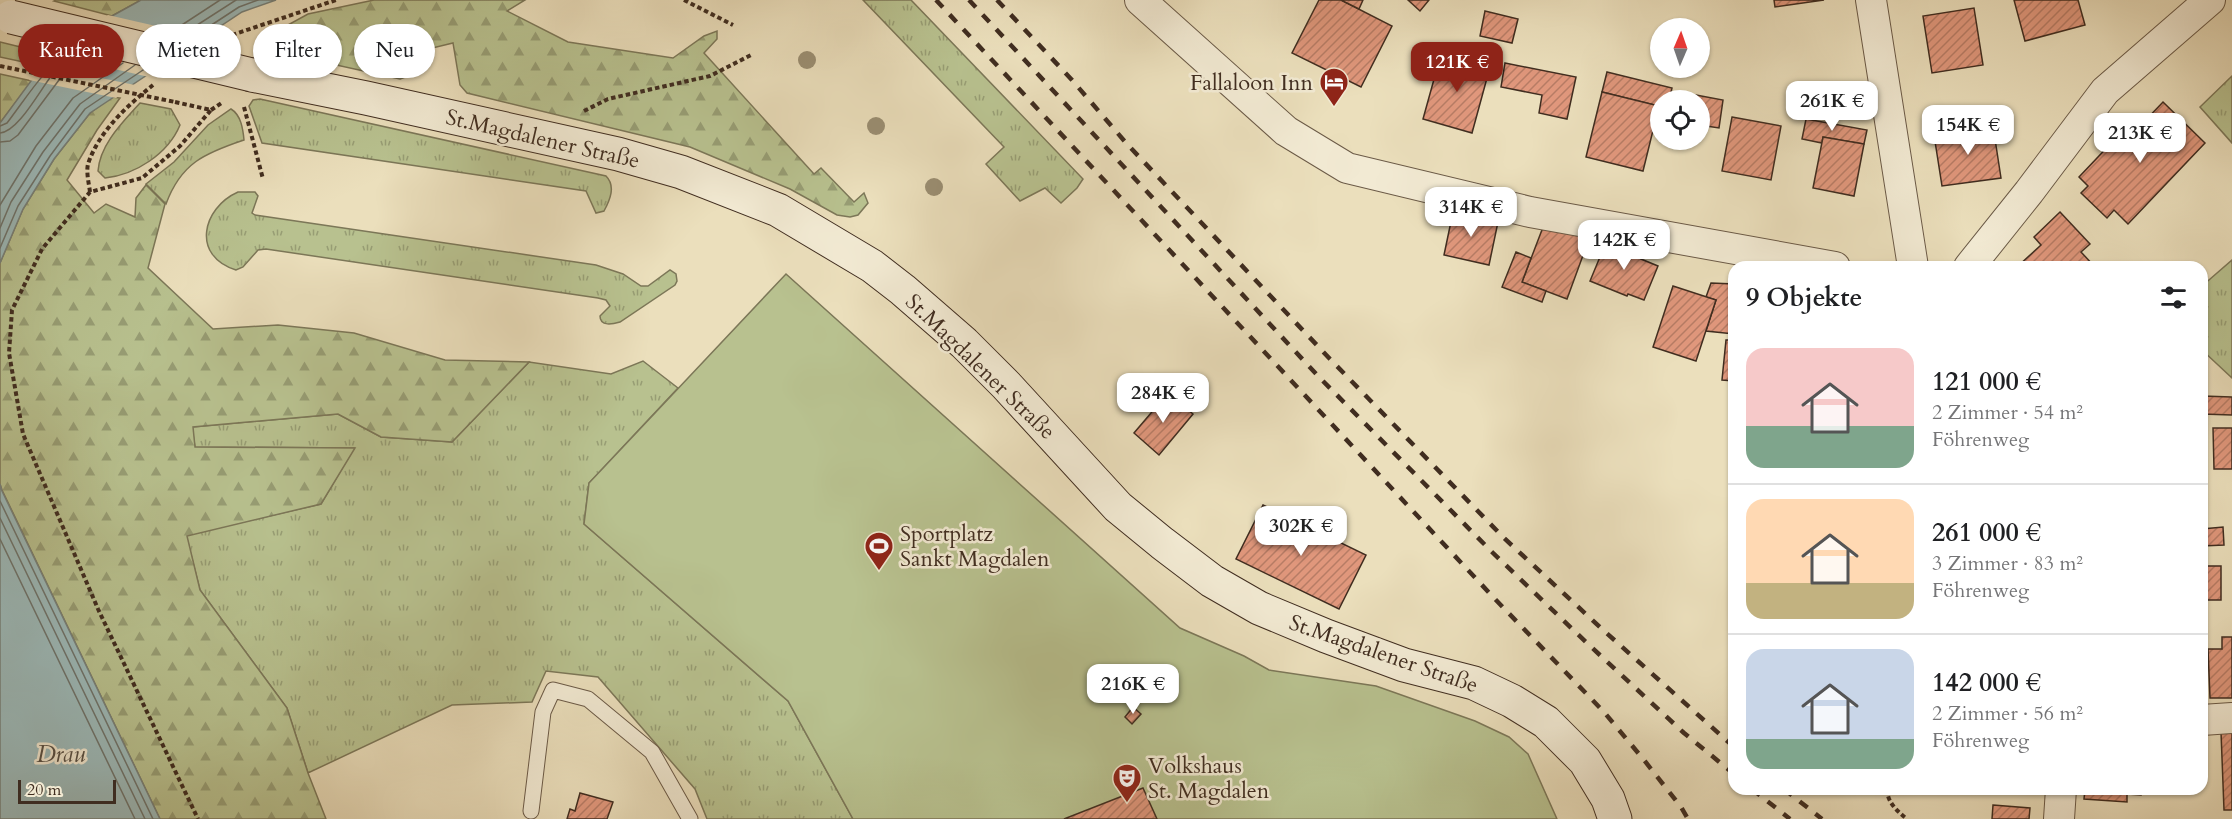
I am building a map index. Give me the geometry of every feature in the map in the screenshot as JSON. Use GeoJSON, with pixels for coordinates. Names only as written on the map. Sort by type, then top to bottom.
{"type":"FeatureCollection","features":[{"type":"Feature","properties":{"kind":"street"},"geometry":{"type":"LineString","coordinates":[[1140,0],[1286,132],[1347,168],[1530,212],[1802,261]]}},
{"type":"Feature","properties":{"kind":"street"},"geometry":{"type":"LineString","coordinates":[[1870,0],[1912,261]]}},
{"type":"Feature","properties":{"kind":"street"},"geometry":{"type":"LineString","coordinates":[[1974,261],[2105,91],[2210,0]]}},
{"type":"Feature","properties":{"kind":"street","name":"St.Magdalener Straße"},"geometry":{"type":"LineString","coordinates":[[5,15],[247,89],[557,140],[618,154],[681,172],[778,210],[872,266],[903,290],[964,343],[1006,385],[1118,507],[1212,580],[1259,608],[1326,636],[1404,665],[1474,683],[1512,701],[1546,722],[1585,761],[1608,799],[1615,819]]}},
{"type":"Feature","properties":{"kind":"street"},"geometry":{"type":"LineString","coordinates":[[2208,720],[2232,718]]}},
{"type":"Feature","properties":{"kind":"street"},"geometry":{"type":"LineString","coordinates":[[2059,819],[2061,795]]}},
{"type":"Feature","properties":{"kind":"lane"},"geometry":{"type":"LineString","coordinates":[[531,811],[543,712],[553,690],[588,699],[652,752],[690,819]]}},
{"type":"Feature","properties":{"kind":"path"},"geometry":{"type":"LineString","coordinates":[[684,0],[733,25]]}},
{"type":"Feature","properties":{"kind":"path"},"geometry":{"type":"LineString","coordinates":[[557,140],[580,113],[608,99],[710,76],[751,55]]}},
{"type":"Feature","properties":{"kind":"path"},"geometry":{"type":"LineString","coordinates":[[0,66],[211,110],[180,146],[142,178],[90,192],[42,249],[12,310],[9,353],[23,434],[98,609],[198,819]]}},
{"type":"Feature","properties":{"kind":"path"},"geometry":{"type":"LineString","coordinates":[[247,89],[263,179]]}},
{"type":"Feature","properties":{"kind":"path"},"geometry":{"type":"LineString","coordinates":[[1887,795],[1898,812],[1907,819]]}},
{"type":"Feature","properties":{"kind":"green space"},"geometry":{"type":"Polygon","coordinates":[[[56,0],[141,0],[112,16],[54,1],[56,0]]]}},
{"type":"Feature","properties":{"kind":"green space"},"geometry":{"type":"Polygon","coordinates":[[[374,0],[525,0],[507,11],[568,42],[673,58],[704,36],[717,31],[717,39],[704,53],[814,174],[821,168],[854,202],[864,193],[868,203],[858,215],[850,217],[837,215],[790,189],[690,147],[467,93],[460,85],[453,43],[435,47],[435,24],[354,24],[354,69],[342,66],[342,24],[290,24],[308,14],[374,0]]]}},
{"type":"Feature","properties":{"kind":"green space"},"geometry":{"type":"Polygon","coordinates":[[[863,0],[911,0],[1083,179],[1077,188],[1061,203],[1045,188],[1020,201],[986,164],[1004,147],[863,0]]]}},
{"type":"Feature","properties":{"kind":"green space"},"geometry":{"type":"Polygon","coordinates":[[[0,42],[18,46],[18,61],[0,57],[0,42]]]}},
{"type":"Feature","properties":{"kind":"green space"},"geometry":{"type":"Polygon","coordinates":[[[0,74],[32,81],[0,123],[0,74]]]}},
{"type":"Feature","properties":{"kind":"green space"},"geometry":{"type":"Polygon","coordinates":[[[2232,76],[2232,143],[2200,107],[2232,76]]]}},
{"type":"Feature","properties":{"kind":"green space"},"geometry":{"type":"Polygon","coordinates":[[[112,97],[120,98],[97,130],[67,180],[94,213],[106,204],[135,217],[136,198],[146,185],[165,204],[148,268],[213,329],[278,325],[354,333],[445,360],[529,362],[452,442],[381,437],[338,414],[193,427],[195,447],[355,448],[321,504],[187,536],[200,590],[287,708],[326,819],[160,819],[0,484],[0,263],[23,209],[54,159],[90,113],[112,97]]]}},
{"type":"Feature","properties":{"kind":"green space"},"geometry":{"type":"Polygon","coordinates":[[[260,99],[606,176],[611,184],[610,198],[604,211],[596,213],[586,191],[262,143],[249,106],[253,100],[260,99]]]}},
{"type":"Feature","properties":{"kind":"green space"},"geometry":{"type":"Polygon","coordinates":[[[140,103],[171,109],[180,125],[175,135],[159,154],[128,173],[105,178],[98,171],[103,152],[113,134],[140,103]]]}},
{"type":"Feature","properties":{"kind":"green space"},"geometry":{"type":"Polygon","coordinates":[[[231,109],[239,119],[244,140],[206,155],[187,169],[172,190],[166,204],[146,184],[174,162],[208,125],[231,109]]]}},
{"type":"Feature","properties":{"kind":"green space"},"geometry":{"type":"Polygon","coordinates":[[[238,192],[255,192],[258,196],[252,213],[255,215],[596,265],[623,274],[641,286],[648,286],[670,270],[676,274],[677,281],[675,285],[620,322],[607,324],[602,322],[600,316],[610,306],[606,300],[598,298],[266,249],[258,250],[243,267],[236,270],[222,263],[212,254],[207,243],[207,232],[216,209],[238,192]]]}},
{"type":"Feature","properties":{"kind":"green space"},"geometry":{"type":"Polygon","coordinates":[[[2232,260],[2232,378],[2208,356],[2208,281],[2232,260]]]}},
{"type":"Feature","properties":{"kind":"green space","name":"Sportplatz Sankt Magdalen"},"geometry":{"type":"Polygon","coordinates":[[[786,274],[1180,628],[1244,656],[1269,670],[1376,686],[1475,721],[1509,737],[1528,754],[1557,819],[853,819],[788,701],[584,524],[589,483],[786,274]]]}},
{"type":"Feature","properties":{"kind":"green space"},"geometry":{"type":"Polygon","coordinates":[[[643,361],[678,388],[589,483],[584,524],[788,701],[853,819],[707,819],[695,789],[598,677],[546,671],[532,702],[452,705],[308,773],[287,708],[200,590],[186,535],[321,504],[354,448],[195,447],[192,427],[338,414],[381,437],[452,442],[529,362],[611,374],[643,361]]]}},
{"type":"Feature","properties":{"kind":"water"},"geometry":{"type":"Polygon","coordinates":[[[141,0],[276,0],[242,12],[224,24],[136,24],[136,78],[143,78],[90,113],[54,159],[23,209],[0,263],[0,123],[33,78],[124,78],[124,24],[100,24],[141,0]]]}},
{"type":"Feature","properties":{"kind":"water","name":"Drau"},"geometry":{"type":"Polygon","coordinates":[[[0,484],[2,491],[160,819],[0,819],[0,484]]]}},
{"type":"Feature","properties":{"kind":"pier"},"geometry":{"type":"Polygon","coordinates":[[[108,15],[147,24],[136,24],[136,74],[124,71],[124,24],[94,24],[108,15]]]}},
{"type":"Feature","properties":{"kind":"pier"},"geometry":{"type":"Polygon","coordinates":[[[30,78],[101,78],[135,85],[116,98],[29,80],[30,78]]]}},
{"type":"Feature","properties":{"kind":"building"},"geometry":{"type":"Polygon","coordinates":[[[1319,0],[1341,0],[1392,26],[1361,87],[1292,53],[1319,0]]]}},
{"type":"Feature","properties":{"kind":"building"},"geometry":{"type":"Polygon","coordinates":[[[1341,0],[1363,0],[1359,9],[1341,0]]]}},
{"type":"Feature","properties":{"kind":"building"},"geometry":{"type":"Polygon","coordinates":[[[1408,0],[1429,0],[1420,11],[1408,0]]]}},
{"type":"Feature","properties":{"kind":"building"},"geometry":{"type":"Polygon","coordinates":[[[1774,0],[1824,0],[1775,7],[1774,0]]]}},
{"type":"Feature","properties":{"kind":"building"},"geometry":{"type":"Polygon","coordinates":[[[2014,0],[2078,0],[2085,25],[2025,41],[2014,0]]]}},
{"type":"Feature","properties":{"kind":"building"},"geometry":{"type":"Polygon","coordinates":[[[1974,8],[1983,65],[1932,73],[1923,16],[1974,8]]]}},
{"type":"Feature","properties":{"kind":"building"},"geometry":{"type":"Polygon","coordinates":[[[1485,11],[1518,19],[1512,43],[1480,36],[1485,11]]]}},
{"type":"Feature","properties":{"kind":"building"},"geometry":{"type":"Polygon","coordinates":[[[1441,54],[1490,67],[1472,133],[1423,119],[1441,54]]]}},
{"type":"Feature","properties":{"kind":"building"},"geometry":{"type":"Polygon","coordinates":[[[1505,63],[1576,77],[1567,119],[1539,113],[1542,95],[1501,87],[1505,63]]]}},
{"type":"Feature","properties":{"kind":"building"},"geometry":{"type":"Polygon","coordinates":[[[1607,72],[1672,88],[1672,90],[1650,90],[1650,104],[1602,92],[1607,72]]]}},
{"type":"Feature","properties":{"kind":"building"},"geometry":{"type":"Polygon","coordinates":[[[1602,92],[1650,104],[1650,143],[1643,171],[1586,157],[1602,92]]]}},
{"type":"Feature","properties":{"kind":"building"},"geometry":{"type":"Polygon","coordinates":[[[1710,98],[1723,100],[1719,128],[1710,127],[1710,98]]]}},
{"type":"Feature","properties":{"kind":"building"},"geometry":{"type":"Polygon","coordinates":[[[2163,102],[2205,143],[2128,224],[2114,210],[2107,218],[2081,193],[2088,186],[2079,177],[2134,119],[2141,125],[2163,102]]]}},
{"type":"Feature","properties":{"kind":"building"},"geometry":{"type":"Polygon","coordinates":[[[1732,117],[1781,126],[1771,180],[1722,171],[1732,117]]]}},
{"type":"Feature","properties":{"kind":"building"},"geometry":{"type":"Polygon","coordinates":[[[1806,119],[1867,130],[1864,144],[1823,137],[1822,143],[1802,139],[1806,119]]]}},
{"type":"Feature","properties":{"kind":"building"},"geometry":{"type":"Polygon","coordinates":[[[1993,126],[2001,178],[1942,186],[1934,135],[1993,126]]]}},
{"type":"Feature","properties":{"kind":"building"},"geometry":{"type":"Polygon","coordinates":[[[1823,137],[1864,144],[1854,196],[1813,188],[1823,137]]]}},
{"type":"Feature","properties":{"kind":"building"},"geometry":{"type":"Polygon","coordinates":[[[1453,212],[1498,222],[1489,265],[1444,255],[1453,212]]]}},
{"type":"Feature","properties":{"kind":"building"},"geometry":{"type":"Polygon","coordinates":[[[2060,212],[2090,244],[2081,252],[2089,261],[2024,261],[2041,245],[2034,237],[2060,212]]]}},
{"type":"Feature","properties":{"kind":"building"},"geometry":{"type":"Polygon","coordinates":[[[1545,222],[1589,239],[1567,299],[1522,282],[1545,222]]]}},
{"type":"Feature","properties":{"kind":"building"},"geometry":{"type":"Polygon","coordinates":[[[1607,240],[1643,255],[1641,259],[1658,266],[1644,300],[1628,294],[1627,296],[1590,281],[1607,240]]]}},
{"type":"Feature","properties":{"kind":"building"},"geometry":{"type":"Polygon","coordinates":[[[1516,252],[1531,258],[1522,282],[1546,291],[1542,302],[1502,287],[1516,252]]]}},
{"type":"Feature","properties":{"kind":"building"},"geometry":{"type":"Polygon","coordinates":[[[1711,283],[1728,284],[1728,333],[1706,331],[1716,300],[1706,297],[1711,283]]]}},
{"type":"Feature","properties":{"kind":"building"},"geometry":{"type":"Polygon","coordinates":[[[1673,286],[1716,300],[1696,361],[1653,347],[1673,286]]]}},
{"type":"Feature","properties":{"kind":"building"},"geometry":{"type":"Polygon","coordinates":[[[1726,340],[1728,340],[1728,380],[1722,380],[1726,340]]]}},
{"type":"Feature","properties":{"kind":"building"},"geometry":{"type":"Polygon","coordinates":[[[1168,393],[1193,414],[1159,455],[1134,433],[1168,393]]]}},
{"type":"Feature","properties":{"kind":"building"},"geometry":{"type":"Polygon","coordinates":[[[2208,396],[2232,397],[2232,415],[2208,414],[2208,396]]]}},
{"type":"Feature","properties":{"kind":"building"},"geometry":{"type":"Polygon","coordinates":[[[2213,428],[2232,428],[2232,469],[2214,469],[2213,428]]]}},
{"type":"Feature","properties":{"kind":"building"},"geometry":{"type":"Polygon","coordinates":[[[1263,505],[1366,555],[1339,609],[1236,559],[1263,505]]]}},
{"type":"Feature","properties":{"kind":"building"},"geometry":{"type":"Polygon","coordinates":[[[2223,527],[2224,545],[2208,546],[2208,528],[2223,527]]]}},
{"type":"Feature","properties":{"kind":"building"},"geometry":{"type":"Polygon","coordinates":[[[2208,566],[2221,566],[2221,600],[2208,600],[2208,566]]]}},
{"type":"Feature","properties":{"kind":"building"},"geometry":{"type":"Polygon","coordinates":[[[2222,637],[2232,637],[2232,698],[2210,698],[2208,649],[2222,649],[2222,637]]]}},
{"type":"Feature","properties":{"kind":"building"},"geometry":{"type":"Polygon","coordinates":[[[1133,707],[1141,714],[1132,724],[1125,717],[1133,707]]]}},
{"type":"Feature","properties":{"kind":"building"},"geometry":{"type":"Polygon","coordinates":[[[2221,732],[2232,732],[2232,810],[2224,810],[2221,732]]]}},
{"type":"Feature","properties":{"kind":"building","name":"Volkshaus St. Magdalen"},"geometry":{"type":"Polygon","coordinates":[[[1143,788],[1157,819],[1064,819],[1143,788]]]}},
{"type":"Feature","properties":{"kind":"building"},"geometry":{"type":"Polygon","coordinates":[[[580,793],[613,802],[607,819],[567,819],[570,809],[575,811],[580,793]]]}},
{"type":"Feature","properties":{"kind":"building"},"geometry":{"type":"Polygon","coordinates":[[[2084,795],[2127,795],[2127,802],[2084,799],[2084,795]]]}},
{"type":"Feature","properties":{"kind":"building"},"geometry":{"type":"Polygon","coordinates":[[[1993,805],[2030,808],[2029,819],[1992,819],[1993,805]]]}},
{"type":"Feature","properties":{"kind":"railway"},"geometry":{"type":"LineString","coordinates":[[936,0],[1495,599],[1604,712],[1681,807],[1688,819]]}},
{"type":"Feature","properties":{"kind":"railway"},"geometry":{"type":"LineString","coordinates":[[969,0],[1319,377],[1492,552],[1684,733],[1728,769]]}},
{"type":"Feature","properties":{"kind":"railway"},"geometry":{"type":"LineString","coordinates":[[997,0],[1072,80],[1127,144],[1330,359],[1504,538],[1728,742]]}},
{"type":"Feature","properties":{"kind":"railway"},"geometry":{"type":"LineString","coordinates":[[1760,795],[1790,819]]}},
{"type":"Feature","properties":{"kind":"railway"},"geometry":{"type":"LineString","coordinates":[[1792,795],[1822,819]]}},
{"type":"Feature","properties":{"kind":"place","name":"Fallaloon Inn"},"geometry":{"type":"Point","coordinates":[1334,108]}},
{"type":"Feature","properties":{"kind":"place","name":"Sportplatz Sankt Magdalen"},"geometry":{"type":"Point","coordinates":[879,572]}},
{"type":"Feature","properties":{"kind":"place","name":"Volkshaus St. Magdalen"},"geometry":{"type":"Point","coordinates":[1127,804]}}]}
